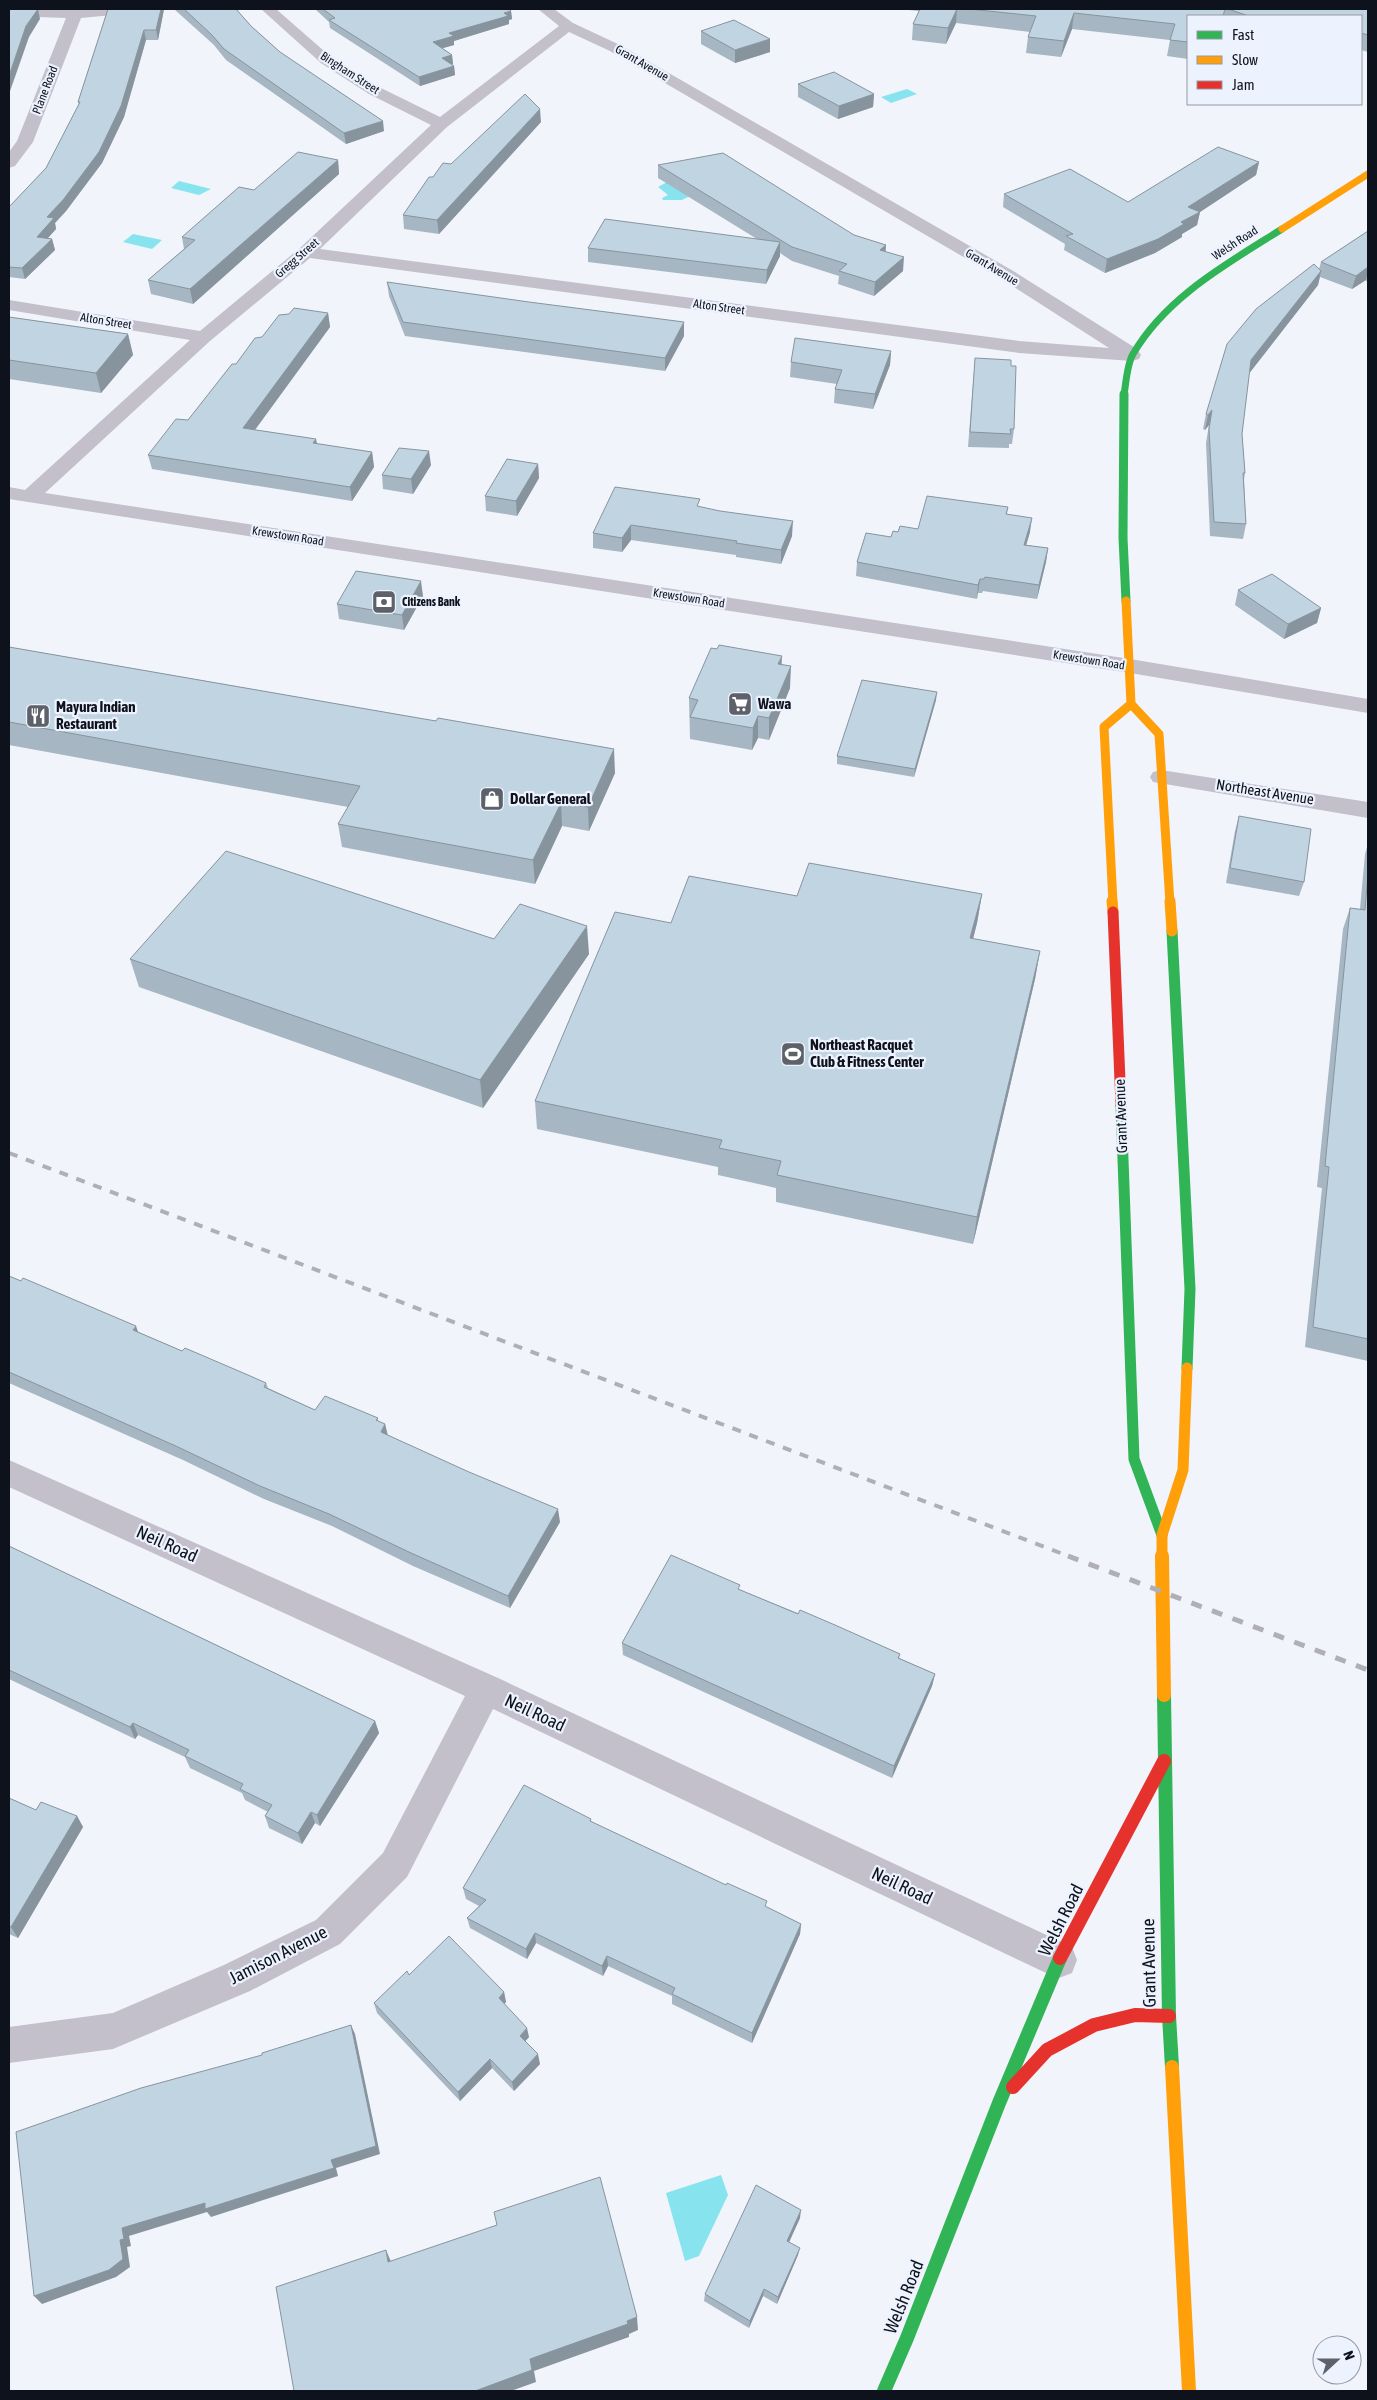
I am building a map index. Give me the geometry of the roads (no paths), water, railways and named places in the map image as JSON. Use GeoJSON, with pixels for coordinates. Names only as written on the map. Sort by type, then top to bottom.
{"type":"FeatureCollection","features":[{"type":"Feature","properties":{"kind":"main road","name":"Welsh Road"},"geometry":{"type":"LineString","coordinates":[[1132,354],[1167,309],[1220,268],[1368,174]]}},
{"type":"Feature","properties":{"kind":"main road"},"geometry":{"type":"LineString","coordinates":[[1131,704],[1123,538],[1122,438],[1123,399],[1132,354]]}},
{"type":"Feature","properties":{"kind":"main road","name":"Grant Avenue"},"geometry":{"type":"LineString","coordinates":[[1162,1535],[1134,1459],[1116,982],[1104,727],[1131,704],[1158,734],[1174,952],[1190,1289],[1183,1470],[1162,1535],[1169,2016],[1189,2391]]}},
{"type":"Feature","properties":{"kind":"main road","name":"Welsh Road"},"geometry":{"type":"LineString","coordinates":[[884,2391],[1058,1960],[1166,1758]]}},
{"type":"Feature","properties":{"kind":"main road","name":"Welsh Road"},"geometry":{"type":"LineString","coordinates":[[999,2103],[1047,2050],[1094,2025],[1135,2015],[1169,2016]]}},
{"type":"Feature","properties":{"kind":"street"},"geometry":{"type":"LineString","coordinates":[[9,12],[75,14],[134,9]]}},
{"type":"Feature","properties":{"kind":"street","name":"Bingham Street"},"geometry":{"type":"LineString","coordinates":[[268,9],[326,60],[376,91],[441,124]]}},
{"type":"Feature","properties":{"kind":"street","name":"Grant Avenue"},"geometry":{"type":"LineString","coordinates":[[545,9],[568,26],[615,48],[1009,276],[1132,354]]}},
{"type":"Feature","properties":{"kind":"street","name":"Plane Road"},"geometry":{"type":"LineString","coordinates":[[9,163],[25,142],[75,14]]}},
{"type":"Feature","properties":{"kind":"street","name":"Gregg Street"},"geometry":{"type":"LineString","coordinates":[[30,496],[204,337],[306,252],[441,124],[568,26]]}},
{"type":"Feature","properties":{"kind":"street","name":"Alton Street"},"geometry":{"type":"LineString","coordinates":[[306,252],[1019,347],[1132,354]]}},
{"type":"Feature","properties":{"kind":"street","name":"Alton Street"},"geometry":{"type":"LineString","coordinates":[[9,305],[204,337]]}},
{"type":"Feature","properties":{"kind":"street","name":"Krewstown Road"},"geometry":{"type":"LineString","coordinates":[[9,493],[1130,666],[1368,706]]}},
{"type":"Feature","properties":{"kind":"street","name":"Northeast Avenue"},"geometry":{"type":"LineString","coordinates":[[1161,777],[1368,810]]}},
{"type":"Feature","properties":{"kind":"street","name":"Neil Road"},"geometry":{"type":"LineString","coordinates":[[9,1472],[486,1689],[1058,1960]]}},
{"type":"Feature","properties":{"kind":"street","name":"Jamison Avenue"},"geometry":{"type":"LineString","coordinates":[[9,2045],[113,2031],[238,1978],[328,1932],[395,1865],[486,1689]]}},
{"type":"Feature","properties":{"kind":"water"},"geometry":{"type":"Polygon","coordinates":[[[907,89],[917,94],[891,103],[881,97],[907,89]]]}},
{"type":"Feature","properties":{"kind":"water"},"geometry":{"type":"Polygon","coordinates":[[[179,181],[211,189],[199,195],[171,188],[179,181]]]}},
{"type":"Feature","properties":{"kind":"water"},"geometry":{"type":"Polygon","coordinates":[[[667,182],[690,196],[682,200],[663,200],[662,198],[668,195],[658,187],[667,182]]]}},
{"type":"Feature","properties":{"kind":"water"},"geometry":{"type":"Polygon","coordinates":[[[133,234],[162,240],[152,249],[123,242],[133,234]]]}},
{"type":"Feature","properties":{"kind":"water"},"geometry":{"type":"Polygon","coordinates":[[[721,2175],[728,2195],[699,2256],[685,2261],[666,2193],[721,2175]]]}},
{"type":"Feature","properties":{"kind":"railway"},"geometry":{"type":"LineString","coordinates":[[9,1153],[1071,1557]]}},
{"type":"Feature","properties":{"kind":"railway"},"geometry":{"type":"LineString","coordinates":[[1068,1556],[1368,1670]]}},
{"type":"Feature","properties":{"kind":"place","name":"Citizens Bank"},"geometry":{"type":"Point","coordinates":[384,602]}},
{"type":"Feature","properties":{"kind":"place","name":"Wawa"},"geometry":{"type":"Point","coordinates":[740,704]}},
{"type":"Feature","properties":{"kind":"place","name":"Mayura Indian Restaurant"},"geometry":{"type":"Point","coordinates":[38,716]}},
{"type":"Feature","properties":{"kind":"place","name":"Dollar General"},"geometry":{"type":"Point","coordinates":[492,799]}},
{"type":"Feature","properties":{"kind":"place","name":"Northeast Racquet Club & Fitness Center"},"geometry":{"type":"Point","coordinates":[793,1054]}}]}
